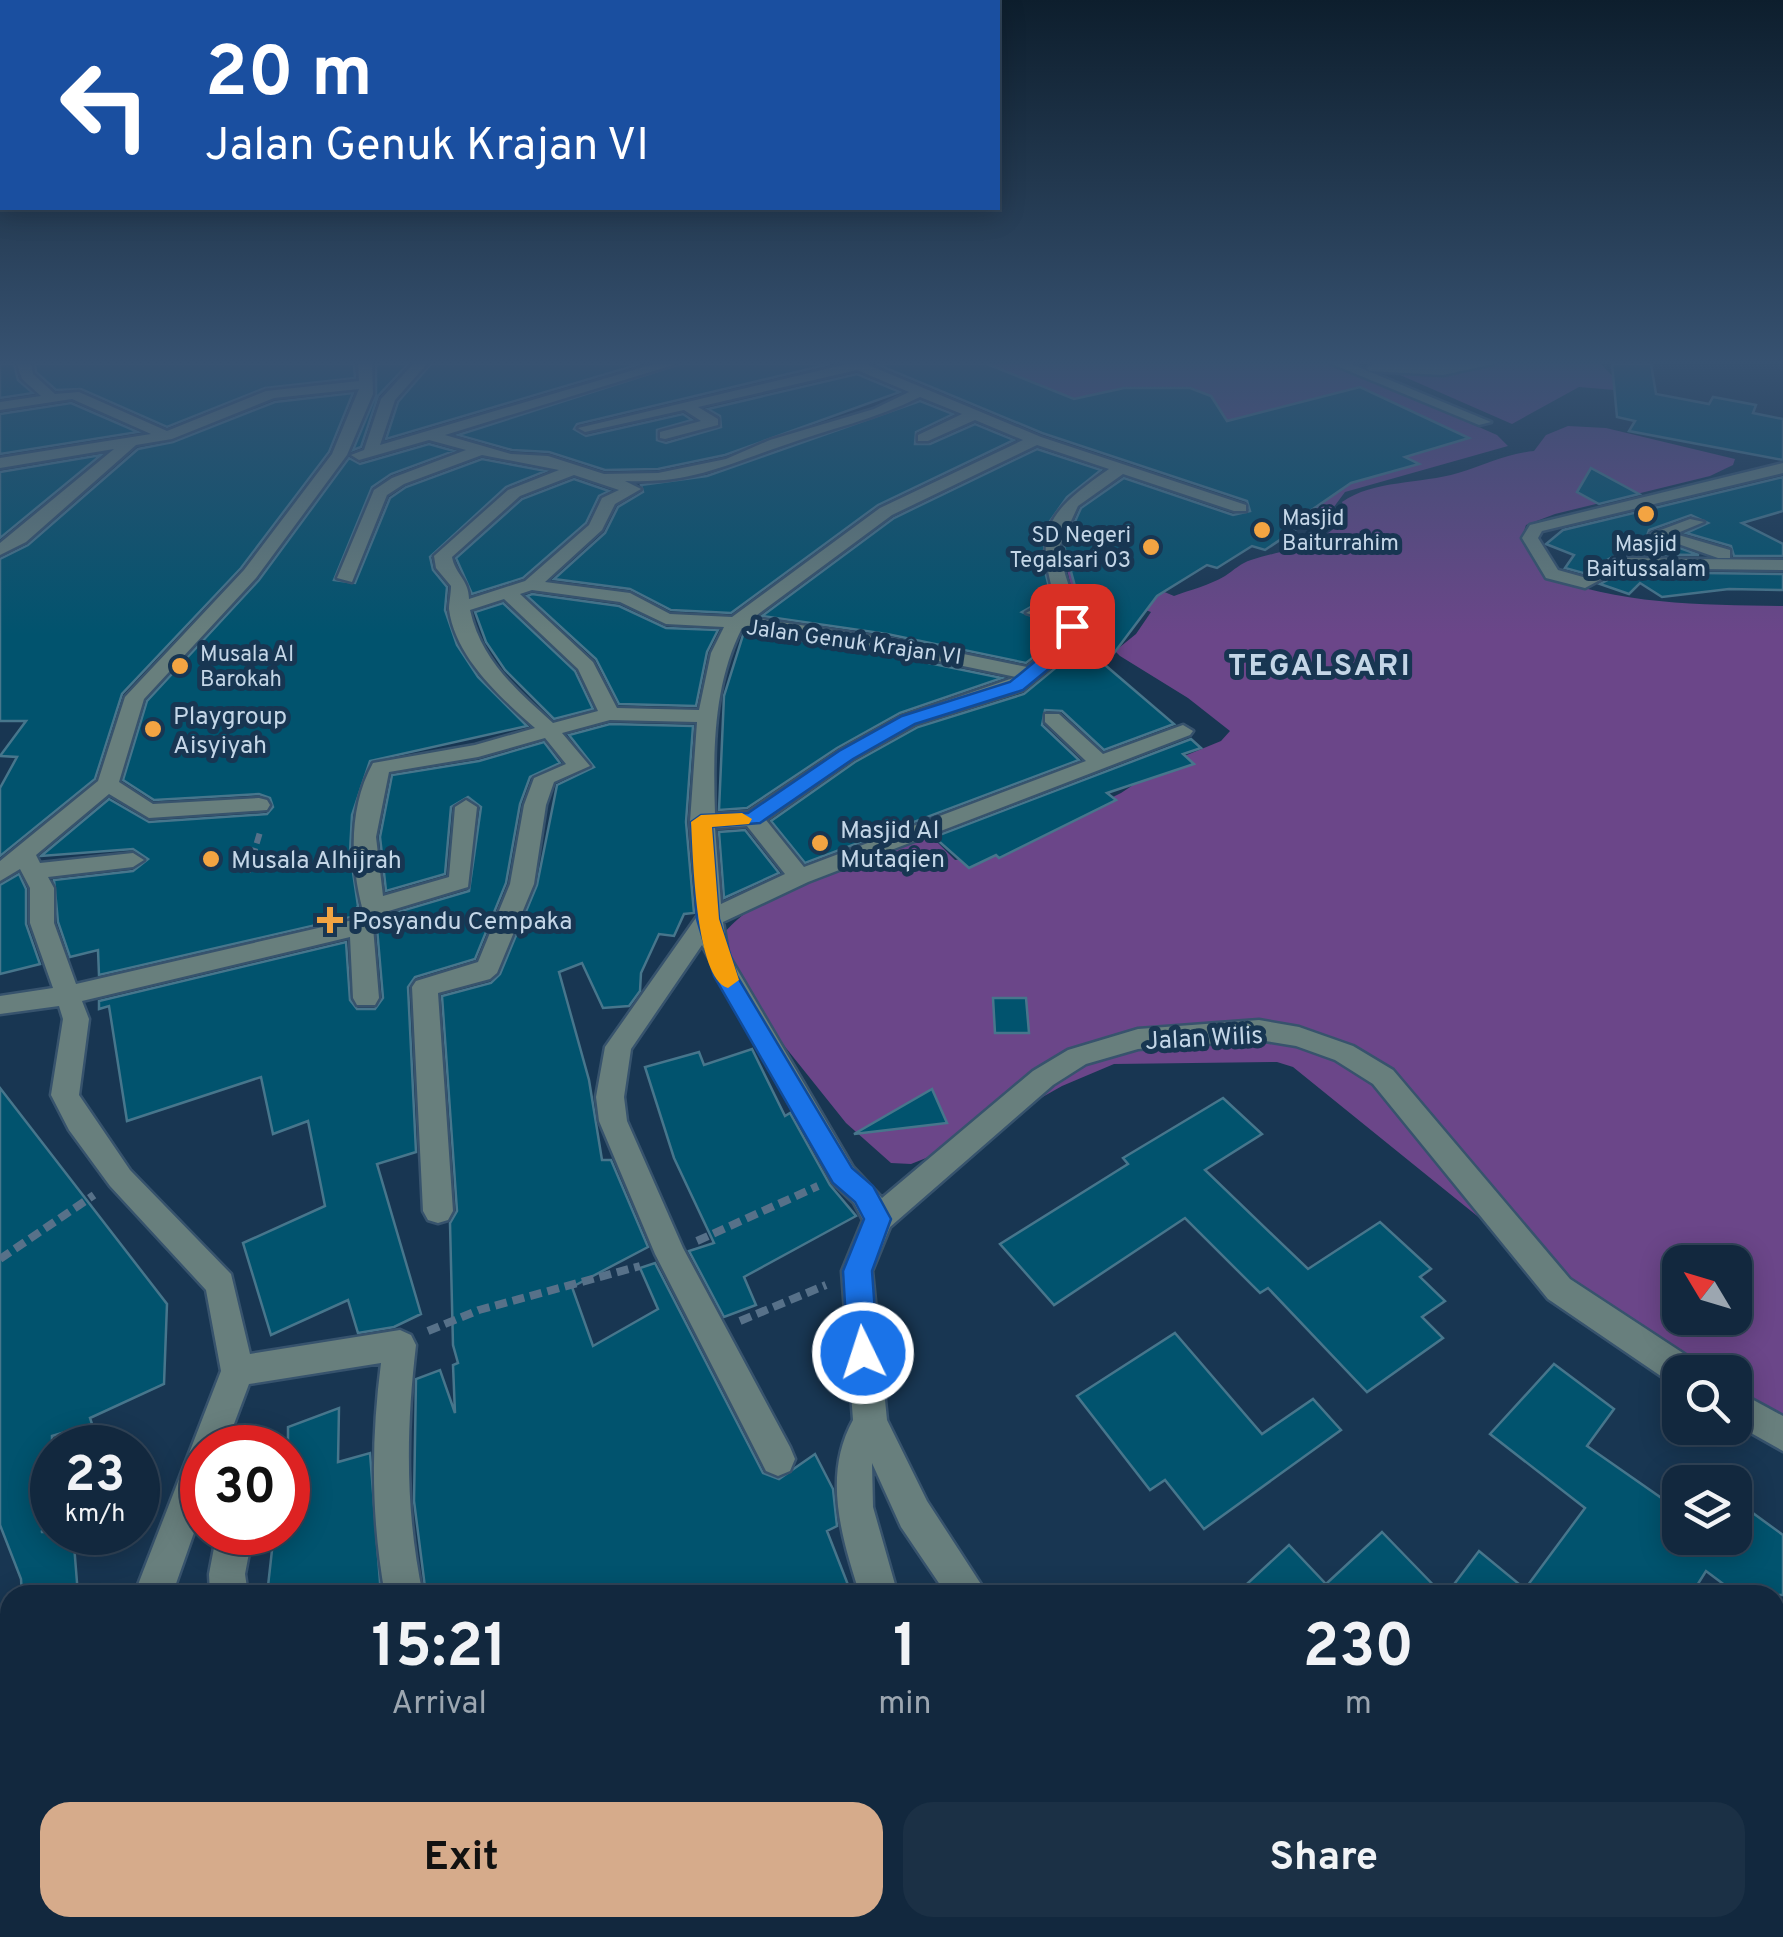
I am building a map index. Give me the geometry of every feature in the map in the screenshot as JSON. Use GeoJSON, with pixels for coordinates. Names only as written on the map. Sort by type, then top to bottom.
{"type":"FeatureCollection","features":[{"type":"Feature","properties":{"kind":"street"},"geometry":{"type":"LineString","coordinates":[[0,463],[49,454]]}},
{"type":"Feature","properties":{"kind":"street"},"geometry":{"type":"LineString","coordinates":[[0,550],[20,538],[118,454]]}},
{"type":"Feature","properties":{"kind":"street"},"geometry":{"type":"LineString","coordinates":[[346,578],[380,493],[398,481],[470,454]]}},
{"type":"Feature","properties":{"kind":"street"},"geometry":{"type":"LineString","coordinates":[[458,608],[510,595],[532,585],[596,527],[608,501],[633,488],[582,472],[496,454]]}},
{"type":"Feature","properties":{"kind":"street"},"geometry":{"type":"LineString","coordinates":[[438,1211],[425,987],[488,967],[522,884],[534,805],[545,778],[580,766],[549,730],[486,672],[458,608],[460,585],[445,568],[443,556],[514,493],[582,472],[658,478],[730,464],[751,454]]}},
{"type":"Feature","properties":{"kind":"street","name":"Jalan Genuk Krajan VI"},"geometry":{"type":"LineString","coordinates":[[878,1219],[864,1194],[843,1176],[726,976],[708,919],[701,822],[708,716],[722,648],[734,624],[868,522],[1002,454]]}},
{"type":"Feature","properties":{"kind":"street"},"geometry":{"type":"LineString","coordinates":[[1080,454],[1240,508]]}},
{"type":"Feature","properties":{"kind":"street"},"geometry":{"type":"LineString","coordinates":[[29,861],[108,784],[136,696],[355,455]]}},
{"type":"Feature","properties":{"kind":"street"},"geometry":{"type":"LineString","coordinates":[[701,822],[753,819],[846,755],[909,720],[1016,686],[1062,649],[1072,620],[1056,574],[1052,544],[1071,503],[1121,468]]}},
{"type":"Feature","properties":{"kind":"street"},"geometry":{"type":"LineString","coordinates":[[1783,468],[1650,497],[1536,528],[1530,538],[1552,574],[1585,583],[1618,563],[1783,564]]}},
{"type":"Feature","properties":{"kind":"street"},"geometry":{"type":"LineString","coordinates":[[1650,497],[1696,522],[1658,532],[1660,535],[1747,562]]}},
{"type":"Feature","properties":{"kind":"street"},"geometry":{"type":"LineString","coordinates":[[532,585],[624,597],[666,619],[734,624]]}},
{"type":"Feature","properties":{"kind":"street"},"geometry":{"type":"LineString","coordinates":[[510,595],[586,666],[610,714]]}},
{"type":"Feature","properties":{"kind":"street"},"geometry":{"type":"LineString","coordinates":[[1035,613],[1072,620]]}},
{"type":"Feature","properties":{"kind":"street","name":"Jalan Genuk Krajan VI"},"geometry":{"type":"LineString","coordinates":[[734,624],[886,644],[1031,674]]}},
{"type":"Feature","properties":{"kind":"street"},"geometry":{"type":"LineString","coordinates":[[366,998],[367,916],[361,860],[363,832],[380,767],[478,750],[610,714],[708,716]]}},
{"type":"Feature","properties":{"kind":"street"},"geometry":{"type":"LineString","coordinates":[[1052,718],[1098,762]]}},
{"type":"Feature","properties":{"kind":"street"},"geometry":{"type":"LineString","coordinates":[[778,1458],[670,1254],[613,1120],[611,1081],[618,1047],[708,919],[800,877],[1184,731]]}},
{"type":"Feature","properties":{"kind":"street"},"geometry":{"type":"LineString","coordinates":[[108,784],[148,812],[259,805]]}},
{"type":"Feature","properties":{"kind":"street"},"geometry":{"type":"LineString","coordinates":[[0,1005],[64,996],[367,916],[460,882],[466,807]]}},
{"type":"Feature","properties":{"kind":"street"},"geometry":{"type":"LineString","coordinates":[[753,819],[800,877]]}},
{"type":"Feature","properties":{"kind":"street"},"geometry":{"type":"LineString","coordinates":[[0,872],[29,861],[133,860]]}},
{"type":"Feature","properties":{"kind":"street"},"geometry":{"type":"LineString","coordinates":[[29,861],[42,888],[42,923],[64,996],[76,1019],[65,1095],[79,1122],[120,1178],[220,1284],[238,1371],[217,1425]]}},
{"type":"Feature","properties":{"kind":"street","name":"Jalan Wilis"},"geometry":{"type":"LineString","coordinates":[[962,1585],[914,1514],[870,1422],[858,1271],[878,1219],[1042,1078],[1077,1057],[1138,1039],[1259,1030],[1299,1037],[1344,1054],[1383,1078],[1559,1289],[1662,1358]]}},
{"type":"Feature","properties":{"kind":"street"},"geometry":{"type":"LineString","coordinates":[[238,1371],[400,1346],[388,1443],[390,1535],[402,1585]]}},
{"type":"Feature","properties":{"kind":"street"},"geometry":{"type":"LineString","coordinates":[[1752,1416],[1783,1435]]}},
{"type":"Feature","properties":{"kind":"street"},"geometry":{"type":"LineString","coordinates":[[870,1422],[855,1443],[858,1533],[876,1585]]}},
{"type":"Feature","properties":{"kind":"street"},"geometry":{"type":"LineString","coordinates":[[158,1585],[180,1539]]}},
{"type":"Feature","properties":{"kind":"street"},"geometry":{"type":"LineString","coordinates":[[228,1585],[231,1555]]}},
{"type":"Feature","properties":{"kind":"path"},"geometry":{"type":"LineString","coordinates":[[248,872],[268,809],[259,805]]}},
{"type":"Feature","properties":{"kind":"path"},"geometry":{"type":"LineString","coordinates":[[400,1346],[442,1323],[608,1280],[843,1176]]}},
{"type":"Feature","properties":{"kind":"path"},"geometry":{"type":"LineString","coordinates":[[0,1259],[120,1178]]}},
{"type":"Feature","properties":{"kind":"path"},"geometry":{"type":"LineString","coordinates":[[712,1333],[858,1271]]}},
{"type":"Feature","properties":{"kind":"shaded area"},"geometry":{"type":"Polygon","coordinates":[[[1133,454],[1478,454],[1345,492],[1322,523],[1133,454]]]}},
{"type":"Feature","properties":{"kind":"shaded area"},"geometry":{"type":"Polygon","coordinates":[[[1517,454],[1716,454],[1735,459],[1733,465],[1710,476],[1555,514],[1526,525],[1521,540],[1542,574],[1600,592],[1692,604],[1783,606],[1783,1426],[1752,1408],[1752,1355],[1669,1355],[1518,1249],[1293,1067],[1277,1062],[1114,1064],[1062,1086],[954,1147],[911,1164],[891,1163],[846,1123],[782,1043],[725,954],[723,934],[743,915],[819,873],[929,834],[955,860],[997,854],[1121,793],[1165,764],[1221,741],[1230,731],[1188,698],[1115,651],[1136,634],[1151,612],[1135,606],[1076,607],[1062,549],[1174,596],[1219,579],[1247,561],[1327,534],[1346,515],[1342,502],[1354,495],[1458,473],[1517,454]]]}},
{"type":"Feature","properties":{"kind":"building"},"geometry":{"type":"Polygon","coordinates":[[[132,454],[327,454],[241,568],[122,694],[95,779],[0,856],[0,788],[17,757],[0,756],[26,721],[0,721],[0,559],[28,545],[132,454]]]}},
{"type":"Feature","properties":{"kind":"building"},"geometry":{"type":"Polygon","coordinates":[[[393,454],[445,454],[391,474],[372,487],[334,580],[355,583],[390,498],[406,487],[482,459],[546,471],[506,487],[430,557],[433,570],[447,587],[445,610],[457,645],[478,677],[527,726],[370,761],[352,815],[350,852],[358,906],[351,917],[99,975],[98,950],[70,957],[58,922],[54,880],[133,871],[148,859],[133,849],[41,856],[109,799],[149,822],[267,814],[273,807],[270,798],[259,794],[154,800],[123,780],[147,701],[259,580],[349,458],[360,464],[393,454]]]}},
{"type":"Feature","properties":{"kind":"building"},"geometry":{"type":"Polygon","coordinates":[[[556,454],[727,454],[658,469],[605,470],[556,454]]]}},
{"type":"Feature","properties":{"kind":"building"},"geometry":{"type":"Polygon","coordinates":[[[768,454],[984,454],[878,505],[731,613],[671,610],[630,589],[554,579],[605,533],[618,507],[643,492],[641,485],[707,476],[768,454]]]}},
{"type":"Feature","properties":{"kind":"building"},"geometry":{"type":"Polygon","coordinates":[[[1026,454],[1053,454],[1101,470],[1067,497],[1046,527],[1043,563],[1054,607],[1036,604],[1022,612],[1056,626],[1049,645],[1026,663],[887,634],[762,616],[894,518],[1026,454]]]}},
{"type":"Feature","properties":{"kind":"building"},"geometry":{"type":"Polygon","coordinates":[[[1106,454],[1414,454],[1405,457],[1419,464],[1351,483],[1294,522],[1302,525],[1265,550],[1252,546],[1217,568],[1207,565],[1157,596],[1105,665],[1174,724],[1104,750],[1062,711],[1045,710],[1042,725],[1079,760],[805,863],[771,821],[855,762],[918,727],[1024,694],[1070,656],[1084,619],[1064,546],[1081,508],[1124,478],[1233,515],[1250,511],[1247,501],[1106,454]]]}},
{"type":"Feature","properties":{"kind":"building"},"geometry":{"type":"Polygon","coordinates":[[[1753,454],[1783,454],[1783,460],[1753,454]]]}},
{"type":"Feature","properties":{"kind":"building"},"geometry":{"type":"Polygon","coordinates":[[[101,455],[0,538],[0,472],[101,455]]]}},
{"type":"Feature","properties":{"kind":"building"},"geometry":{"type":"Polygon","coordinates":[[[1591,468],[1639,494],[1599,504],[1577,492],[1591,468]]]}},
{"type":"Feature","properties":{"kind":"building"},"geometry":{"type":"Polygon","coordinates":[[[1783,477],[1783,511],[1742,523],[1783,544],[1783,556],[1734,556],[1731,546],[1686,533],[1708,523],[1691,515],[1649,530],[1647,536],[1699,555],[1618,554],[1583,573],[1565,568],[1574,555],[1546,544],[1563,530],[1783,477]]]}},
{"type":"Feature","properties":{"kind":"building"},"geometry":{"type":"Polygon","coordinates":[[[574,479],[609,491],[599,496],[586,523],[523,578],[472,594],[456,558],[522,499],[574,479]]]}},
{"type":"Feature","properties":{"kind":"building"},"geometry":{"type":"Polygon","coordinates":[[[1623,572],[1783,574],[1783,590],[1729,589],[1662,597],[1640,583],[1629,594],[1600,584],[1623,572]]]}},
{"type":"Feature","properties":{"kind":"building"},"geometry":{"type":"Polygon","coordinates":[[[527,596],[619,606],[666,628],[718,630],[707,652],[696,706],[619,704],[596,659],[527,596]]]}},
{"type":"Feature","properties":{"kind":"building"},"geometry":{"type":"Polygon","coordinates":[[[503,603],[575,671],[593,709],[554,719],[505,670],[486,642],[475,612],[503,603]]]}},
{"type":"Feature","properties":{"kind":"building"},"geometry":{"type":"Polygon","coordinates":[[[744,632],[885,654],[1002,678],[900,713],[837,748],[747,808],[719,810],[724,696],[744,632]]]}},
{"type":"Feature","properties":{"kind":"building"},"geometry":{"type":"Polygon","coordinates":[[[610,724],[693,726],[686,822],[694,913],[684,914],[674,936],[659,934],[641,973],[640,991],[629,1006],[603,1008],[582,963],[559,972],[589,1080],[602,1160],[611,1160],[648,1247],[572,1287],[593,1346],[658,1309],[640,1268],[655,1263],[763,1473],[779,1479],[815,1454],[833,1489],[837,1526],[827,1531],[848,1585],[425,1585],[414,1501],[416,1379],[440,1370],[455,1413],[453,1365],[458,1363],[453,1345],[450,1223],[457,1211],[442,996],[491,983],[500,974],[537,885],[557,785],[594,767],[569,735],[610,724]]]}},
{"type":"Feature","properties":{"kind":"building"},"geometry":{"type":"Polygon","coordinates":[[[1191,739],[1201,748],[1183,754],[1194,764],[1107,793],[1116,800],[999,858],[996,855],[969,868],[934,837],[1191,739]]]}},
{"type":"Feature","properties":{"kind":"building"},"geometry":{"type":"Polygon","coordinates":[[[544,742],[560,763],[530,777],[520,804],[506,883],[475,959],[415,977],[408,987],[416,1152],[377,1164],[421,1314],[394,1327],[358,1333],[348,1300],[271,1335],[243,1243],[325,1206],[308,1121],[273,1134],[261,1077],[127,1121],[109,1006],[99,1009],[99,1001],[346,942],[350,1000],[357,1009],[375,1009],[383,998],[377,928],[384,916],[469,891],[481,807],[468,797],[451,807],[445,874],[386,891],[380,837],[392,775],[479,761],[544,742]]]}},
{"type":"Feature","properties":{"kind":"building"},"geometry":{"type":"Polygon","coordinates":[[[745,830],[779,873],[724,898],[719,832],[745,830]]]}},
{"type":"Feature","properties":{"kind":"building"},"geometry":{"type":"Polygon","coordinates":[[[19,874],[26,889],[26,924],[40,964],[0,974],[0,885],[19,874]]]}},
{"type":"Feature","properties":{"kind":"building"},"geometry":{"type":"Polygon","coordinates":[[[993,998],[1026,998],[1029,1033],[995,1033],[993,998]]]}},
{"type":"Feature","properties":{"kind":"building"},"geometry":{"type":"Polygon","coordinates":[[[752,1049],[785,1116],[790,1113],[830,1185],[856,1216],[744,1277],[756,1305],[724,1317],[689,1251],[714,1243],[674,1158],[645,1067],[699,1052],[704,1065],[752,1049]]]}},
{"type":"Feature","properties":{"kind":"building"},"geometry":{"type":"Polygon","coordinates":[[[0,1088],[167,1304],[164,1384],[90,1418],[92,1424],[30,1425],[30,1555],[75,1555],[77,1585],[21,1585],[0,1525],[0,1088]]]}},
{"type":"Feature","properties":{"kind":"building"},"geometry":{"type":"Polygon","coordinates":[[[932,1089],[947,1123],[854,1134],[932,1089]]]}},
{"type":"Feature","properties":{"kind":"building"},"geometry":{"type":"Polygon","coordinates":[[[1223,1098],[1262,1134],[1205,1170],[1308,1269],[1380,1222],[1431,1269],[1420,1277],[1445,1301],[1422,1317],[1443,1338],[1367,1392],[1268,1288],[1260,1293],[1185,1218],[1054,1305],[1000,1244],[1128,1164],[1123,1158],[1223,1098]]]}},
{"type":"Feature","properties":{"kind":"building"},"geometry":{"type":"Polygon","coordinates":[[[1175,1333],[1262,1434],[1313,1399],[1341,1430],[1204,1529],[1165,1480],[1150,1490],[1077,1396],[1175,1333]]]}},
{"type":"Feature","properties":{"kind":"building"},"geometry":{"type":"Polygon","coordinates":[[[1554,1364],[1614,1409],[1587,1446],[1662,1498],[1662,1555],[1752,1555],[1752,1512],[1783,1535],[1783,1585],[1725,1585],[1706,1571],[1697,1585],[1528,1585],[1585,1508],[1490,1434],[1554,1364]]]}},
{"type":"Feature","properties":{"kind":"building"},"geometry":{"type":"Polygon","coordinates":[[[339,1408],[338,1462],[370,1453],[380,1585],[268,1585],[271,1555],[310,1555],[310,1425],[293,1425],[339,1408]]]}},
{"type":"Feature","properties":{"kind":"building"},"geometry":{"type":"Polygon","coordinates":[[[1382,1532],[1433,1585],[1246,1585],[1289,1545],[1326,1584],[1382,1532]]]}},
{"type":"Feature","properties":{"kind":"building"},"geometry":{"type":"Polygon","coordinates":[[[1479,1551],[1520,1585],[1454,1585],[1479,1551]]]}},
{"type":"Feature","properties":{"kind":"slow traffic"},"geometry":{"type":"LineString","coordinates":[[728,980],[716,954],[708,919],[701,822],[742,819]]}},
{"type":"Feature","properties":{"kind":"place","name":"Masjid Baitussalam"},"geometry":{"type":"Point","coordinates":[1646,514]}},
{"type":"Feature","properties":{"kind":"place","name":"Masjid Baiturrahim"},"geometry":{"type":"Point","coordinates":[1262,530]}},
{"type":"Feature","properties":{"kind":"place","name":"SD Negeri Tegalsari 03"},"geometry":{"type":"Point","coordinates":[1151,547]}},
{"type":"Feature","properties":{"kind":"place","name":"Musala Al Barokah"},"geometry":{"type":"Point","coordinates":[180,666]}},
{"type":"Feature","properties":{"kind":"place","name":"Playgroup Aisyiyah"},"geometry":{"type":"Point","coordinates":[153,729]}},
{"type":"Feature","properties":{"kind":"place","name":"Masjid Al Mutaqien"},"geometry":{"type":"Point","coordinates":[820,843]}},
{"type":"Feature","properties":{"kind":"place","name":"Musala Alhijrah"},"geometry":{"type":"Point","coordinates":[211,859]}},
{"type":"Feature","properties":{"kind":"place","name":"Posyandu Cempaka"},"geometry":{"type":"Point","coordinates":[330,920]}},
{"type":"Feature","properties":{"kind":"district","name":"TEGALSARI"},"geometry":{"type":"Point","coordinates":[1320,665]}},
{"type":"Feature","properties":{"kind":"route"},"geometry":{"type":"LineString","coordinates":[[863,1353],[858,1271],[878,1219],[864,1194],[843,1176],[716,954],[708,919],[701,822],[753,819],[846,755],[909,720],[1016,686],[1062,649],[1072,626]]}}]}
